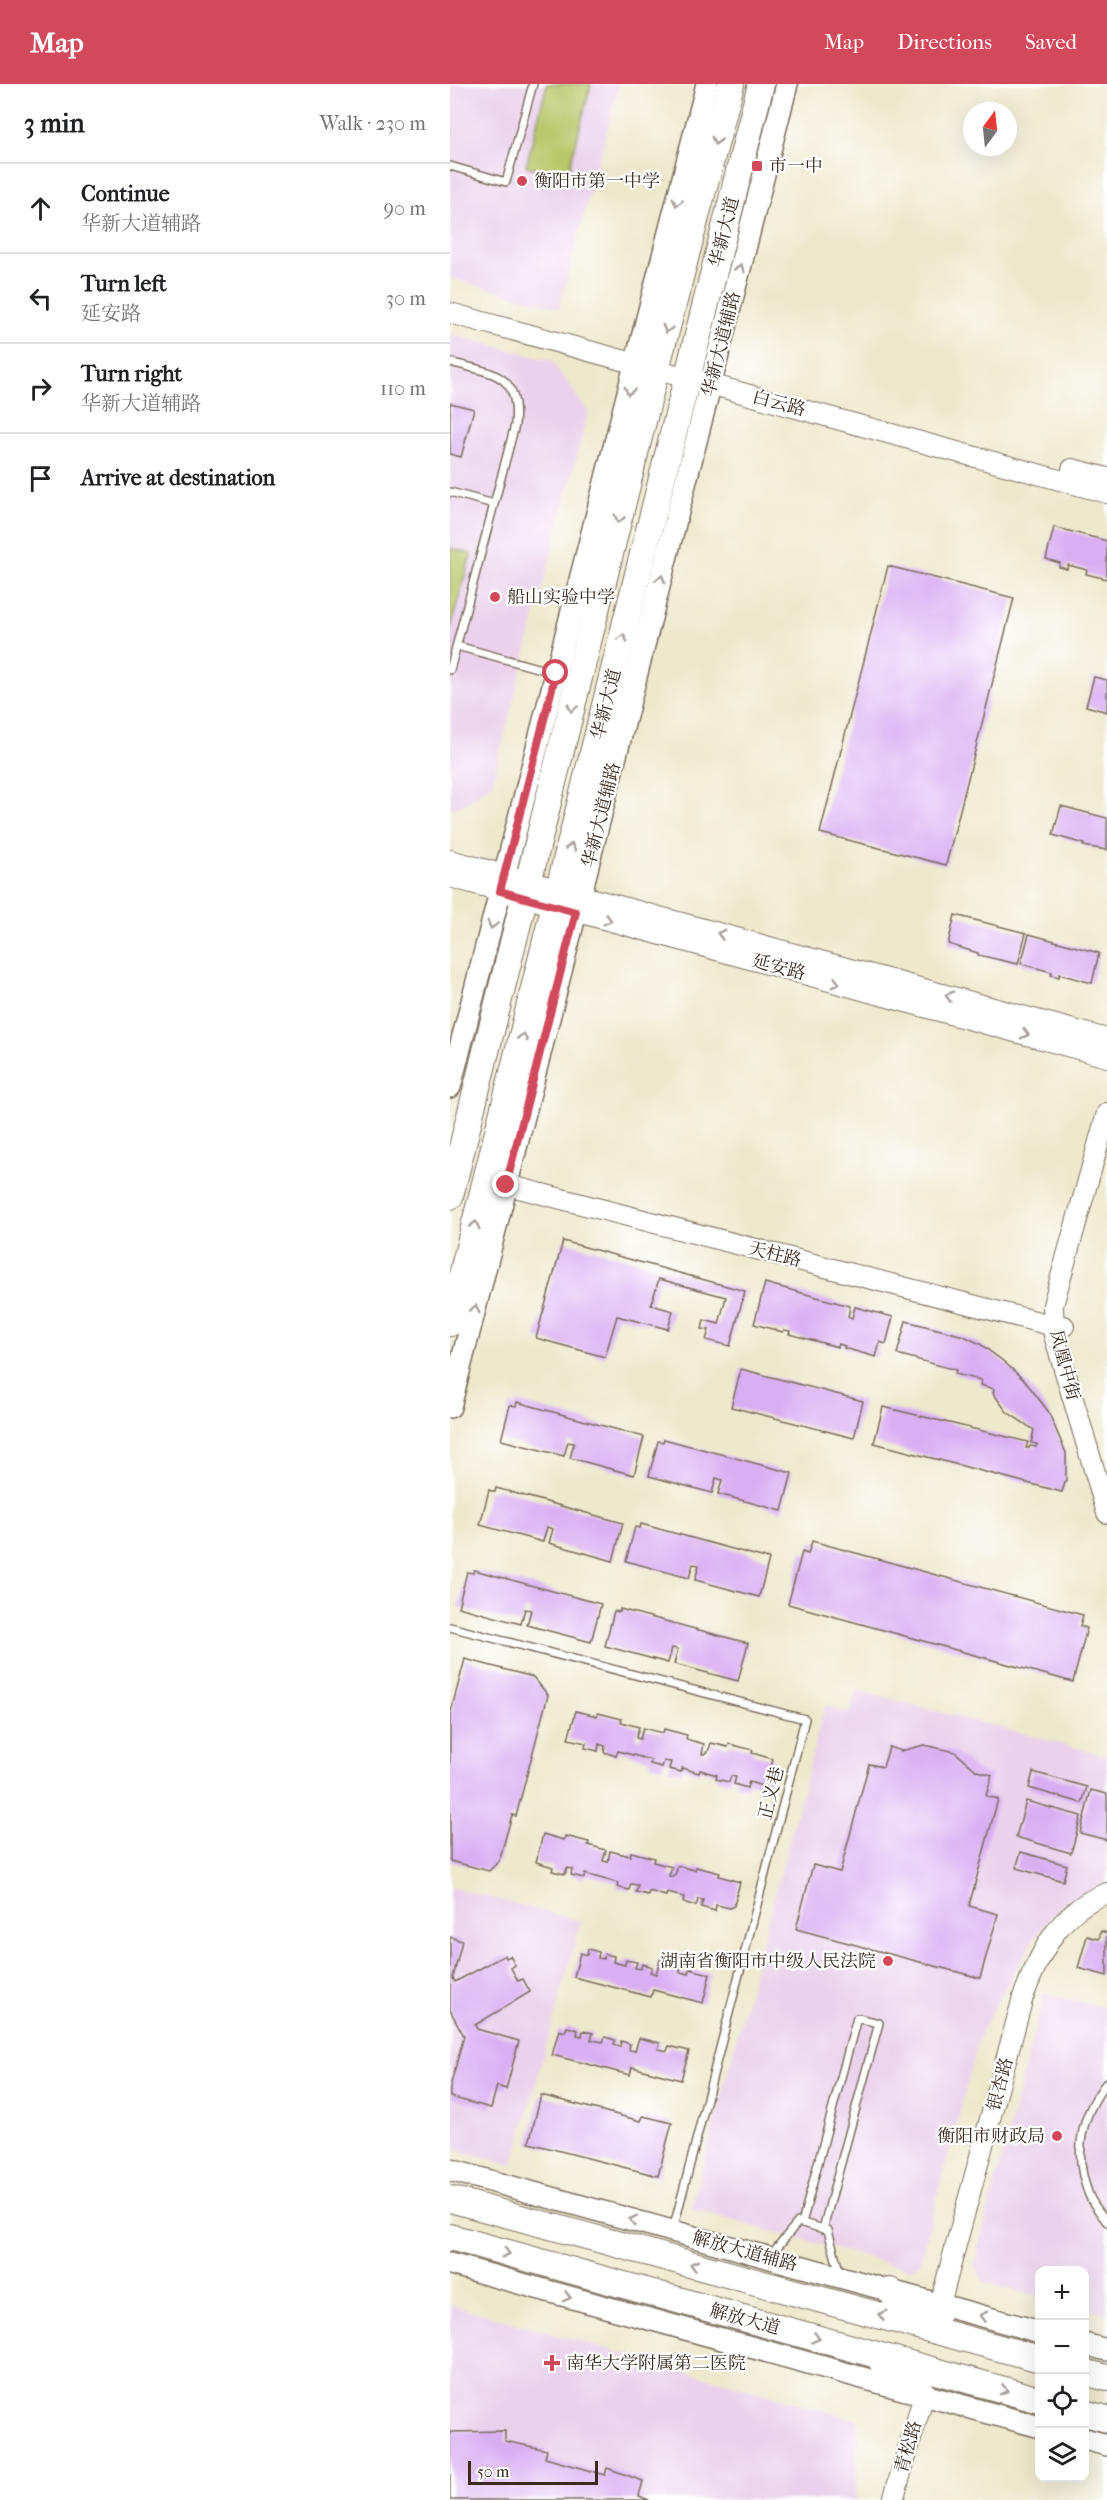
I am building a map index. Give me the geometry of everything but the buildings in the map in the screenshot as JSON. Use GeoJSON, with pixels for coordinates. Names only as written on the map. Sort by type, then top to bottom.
{"type":"FeatureCollection","features":[{"type":"Feature","properties":{"kind":"highway","name":"华新大道"},"geometry":{"type":"LineString","coordinates":[[450,1196],[453,1168],[527,890],[647,362],[730,84]]}},
{"type":"Feature","properties":{"kind":"highway","name":"华新大道"},"geometry":{"type":"LineString","coordinates":[[450,1323],[496,1183],[700,376],[761,84]]}},
{"type":"Feature","properties":{"kind":"highway"},"geometry":{"type":"LineString","coordinates":[[450,2199],[1035,2358]]}},
{"type":"Feature","properties":{"kind":"highway","name":"解放大道"},"geometry":{"type":"LineString","coordinates":[[450,2237],[1035,2399]]}},
{"type":"Feature","properties":{"kind":"highway"},"geometry":{"type":"LineString","coordinates":[[890,2291],[933,2329]]}},
{"type":"Feature","properties":{"kind":"highway"},"geometry":{"type":"LineString","coordinates":[[933,2329],[940,2304]]}},
{"type":"Feature","properties":{"kind":"highway"},"geometry":{"type":"LineString","coordinates":[[873,2354],[924,2395]]}},
{"type":"Feature","properties":{"kind":"highway"},"geometry":{"type":"LineString","coordinates":[[1089,2373],[1107,2378]]}},
{"type":"Feature","properties":{"kind":"highway"},"geometry":{"type":"LineString","coordinates":[[1089,2414],[1107,2419]]}},
{"type":"Feature","properties":{"kind":"main road"},"geometry":{"type":"LineString","coordinates":[[450,1088],[556,673],[647,362],[707,84]]}},
{"type":"Feature","properties":{"kind":"main road","name":"华新大道辅路"},"geometry":{"type":"LineString","coordinates":[[700,376],[787,84]]}},
{"type":"Feature","properties":{"kind":"main road"},"geometry":{"type":"LineString","coordinates":[[450,1407],[496,1183]]}},
{"type":"Feature","properties":{"kind":"main road","name":"解放大道辅路"},"geometry":{"type":"LineString","coordinates":[[450,2170],[1035,2331]]}},
{"type":"Feature","properties":{"kind":"main road"},"geometry":{"type":"LineString","coordinates":[[450,2264],[1035,2426]]}},
{"type":"Feature","properties":{"kind":"main road"},"geometry":{"type":"LineString","coordinates":[[1089,2345],[1107,2350]]}},
{"type":"Feature","properties":{"kind":"main road"},"geometry":{"type":"LineString","coordinates":[[1089,2440],[1107,2445]]}},
{"type":"Feature","properties":{"kind":"street","name":"白云路"},"geometry":{"type":"LineString","coordinates":[[450,302],[647,362]]}},
{"type":"Feature","properties":{"kind":"street","name":"白云路"},"geometry":{"type":"LineString","coordinates":[[450,313],[1107,478]]}},
{"type":"Feature","properties":{"kind":"street","name":"白云路"},"geometry":{"type":"LineString","coordinates":[[700,376],[1107,493]]}},
{"type":"Feature","properties":{"kind":"street","name":"延安路"},"geometry":{"type":"LineString","coordinates":[[450,860],[502,883],[527,890],[1107,1039]]}},
{"type":"Feature","properties":{"kind":"street","name":"延安路"},"geometry":{"type":"LineString","coordinates":[[450,878],[502,883]]}},
{"type":"Feature","properties":{"kind":"street","name":"延安路"},"geometry":{"type":"LineString","coordinates":[[568,901],[1107,1057]]}},
{"type":"Feature","properties":{"kind":"street","name":"凤凰中街"},"geometry":{"type":"LineString","coordinates":[[1107,1113],[1053,1305],[1107,1479]]}},
{"type":"Feature","properties":{"kind":"street","name":"凤凰中街"},"geometry":{"type":"LineString","coordinates":[[1107,1143],[1059,1326],[1054,1335],[1107,1513]]}},
{"type":"Feature","properties":{"kind":"street","name":"天柱路"},"geometry":{"type":"LineString","coordinates":[[496,1183],[1059,1326]]}},
{"type":"Feature","properties":{"kind":"street","name":"银杏路"},"geometry":{"type":"LineString","coordinates":[[940,2304],[1023,1996],[1033,1969],[1052,1936],[1069,1914],[1091,1899],[1107,1893]]}},
{"type":"Feature","properties":{"kind":"street","name":"青松路"},"geometry":{"type":"LineString","coordinates":[[893,2500],[924,2395]]}},
{"type":"Feature","properties":{"kind":"lane"},"geometry":{"type":"LineString","coordinates":[[450,166],[506,182],[530,85]]}},
{"type":"Feature","properties":{"kind":"lane"},"geometry":{"type":"LineString","coordinates":[[450,362],[501,377],[512,388],[517,405],[515,425],[450,670]]}},
{"type":"Feature","properties":{"kind":"lane"},"geometry":{"type":"LineString","coordinates":[[450,492],[494,504]]}},
{"type":"Feature","properties":{"kind":"lane"},"geometry":{"type":"LineString","coordinates":[[456,646],[556,673]]}},
{"type":"Feature","properties":{"kind":"lane","name":"正义巷"},"geometry":{"type":"LineString","coordinates":[[450,1627],[805,1719],[673,2231]]}},
{"type":"Feature","properties":{"kind":"lane"},"geometry":{"type":"LineString","coordinates":[[802,2223],[857,2018],[879,2023],[823,2229]]}},
{"type":"Feature","properties":{"kind":"lane"},"geometry":{"type":"LineString","coordinates":[[1107,2082],[1094,2099],[1081,2137],[1080,2164],[1090,2197],[1107,2222]]}},
{"type":"Feature","properties":{"kind":"lane"},"geometry":{"type":"LineString","coordinates":[[769,2258],[798,2222],[802,2223],[828,2230],[840,2277]]}},
{"type":"Feature","properties":{"kind":"shaded area","name":"衡阳市第一中学"},"geometry":{"type":"Polygon","coordinates":[[[450,84],[619,84],[559,308],[450,278],[450,84]]]}},
{"type":"Feature","properties":{"kind":"shaded area","name":"船山实验中学"},"geometry":{"type":"Polygon","coordinates":[[[450,334],[552,361],[588,412],[492,783],[465,804],[450,809],[450,334]]]}},
{"type":"Feature","properties":{"kind":"shaded area","name":"湖南省衡阳市中级人民法院"},"geometry":{"type":"Polygon","coordinates":[[[856,1690],[1107,1756],[1106,1884],[1064,1902],[1035,1937],[981,2031],[919,2265],[909,2269],[691,2209],[825,1706],[850,1713],[856,1690]]]}},
{"type":"Feature","properties":{"kind":"shaded area"},"geometry":{"type":"Polygon","coordinates":[[[450,1887],[581,1921],[513,2165],[450,2148],[450,1887]]]}},
{"type":"Feature","properties":{"kind":"shaded area","name":"衡阳市财政局"},"geometry":{"type":"Polygon","coordinates":[[[1044,1993],[1107,2008],[1107,2314],[1089,2309],[1089,2266],[1035,2266],[1035,2296],[984,2282],[974,2265],[1044,1993]]]}},
{"type":"Feature","properties":{"kind":"shaded area","name":"南华大学附属第二医院"},"geometry":{"type":"Polygon","coordinates":[[[450,2305],[858,2420],[856,2500],[450,2500],[450,2305]]]}},
{"type":"Feature","properties":{"kind":"green space"},"geometry":{"type":"Polygon","coordinates":[[[547,84],[591,84],[567,177],[526,166],[547,84]]]}},
{"type":"Feature","properties":{"kind":"green space"},"geometry":{"type":"Polygon","coordinates":[[[450,548],[471,554],[450,630],[450,548]]]}},
{"type":"Feature","properties":{"kind":"place","name":"市一中"},"geometry":{"type":"Point","coordinates":[757,166]}},
{"type":"Feature","properties":{"kind":"place","name":"衡阳市第一中学"},"geometry":{"type":"Point","coordinates":[522,181]}},
{"type":"Feature","properties":{"kind":"place","name":"船山实验中学"},"geometry":{"type":"Point","coordinates":[495,597]}},
{"type":"Feature","properties":{"kind":"place","name":"湖南省衡阳市中级人民法院"},"geometry":{"type":"Point","coordinates":[888,1961]}},
{"type":"Feature","properties":{"kind":"place","name":"衡阳市财政局"},"geometry":{"type":"Point","coordinates":[1057,2136]}},
{"type":"Feature","properties":{"kind":"place","name":"南华大学附属第二医院"},"geometry":{"type":"Point","coordinates":[552,2363]}},
{"type":"Feature","properties":{"kind":"route"},"geometry":{"type":"LineString","coordinates":[[506,1185],[576,912],[500,891],[556,673]]}}]}
